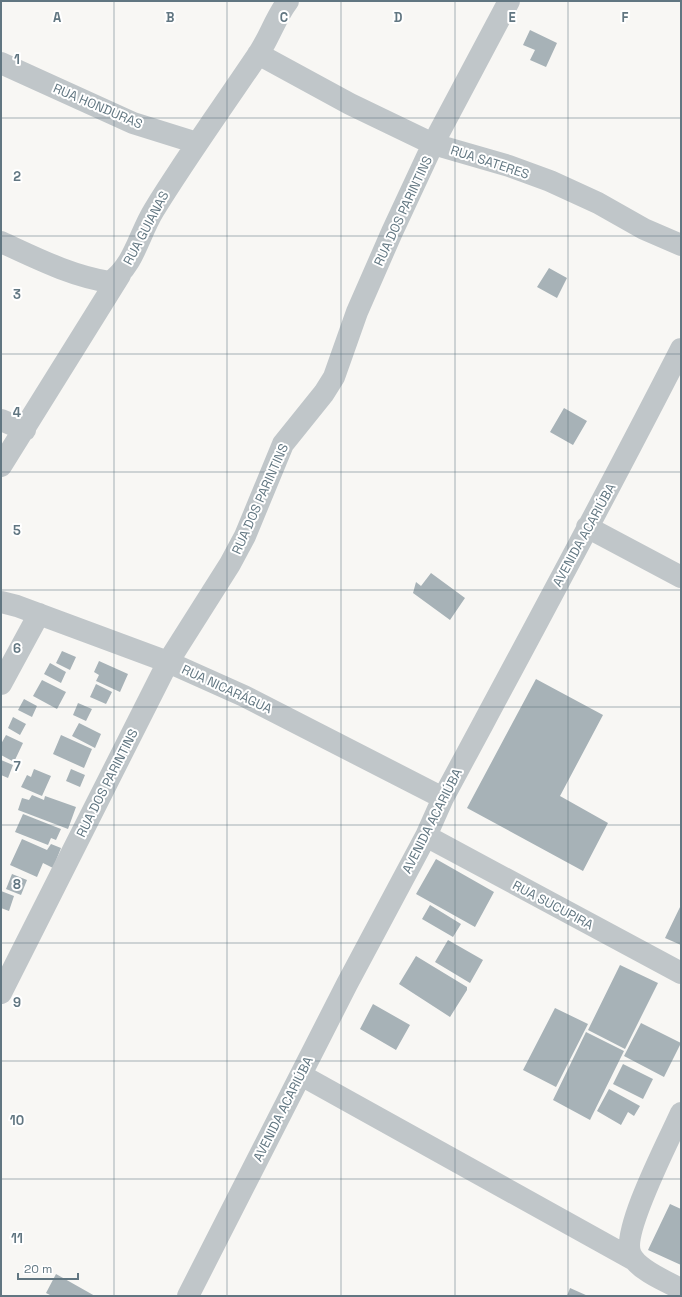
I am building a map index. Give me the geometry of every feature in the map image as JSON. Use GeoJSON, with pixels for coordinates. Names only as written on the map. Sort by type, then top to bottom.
{"type":"FeatureCollection","features":[{"type":"Feature","properties":{"kind":"street","name":"RUA GUIANAS"},"geometry":{"type":"LineString","coordinates":[[1,242],[58,268],[98,280],[110,282],[120,275],[128,263],[152,212],[258,54],[272,25],[288,1]]}},
{"type":"Feature","properties":{"kind":"street","name":"RUA DOS PARINTINS"},"geometry":{"type":"LineString","coordinates":[[1,993],[168,662],[246,536],[283,444],[324,393],[334,377],[341,362],[357,312],[433,144],[509,1]]}},
{"type":"Feature","properties":{"kind":"street","name":"RUA SATERES"},"geometry":{"type":"LineString","coordinates":[[258,54],[350,104],[433,144],[509,166],[550,181],[598,203],[644,229],[681,245]]}},
{"type":"Feature","properties":{"kind":"street","name":"RUA HONDURAS"},"geometry":{"type":"LineString","coordinates":[[1,63],[133,123],[197,143]]}},
{"type":"Feature","properties":{"kind":"street"},"geometry":{"type":"LineString","coordinates":[[1,466],[25,430],[120,275]]}},
{"type":"Feature","properties":{"kind":"street","name":"AVENIDA ACARIÚBA"},"geometry":{"type":"LineString","coordinates":[[188,1296],[347,984],[426,836],[443,798],[587,527],[619,471],[681,350]]}},
{"type":"Feature","properties":{"kind":"street"},"geometry":{"type":"LineString","coordinates":[[1,420],[25,430]]}},
{"type":"Feature","properties":{"kind":"street"},"geometry":{"type":"LineString","coordinates":[[587,527],[681,578]]}},
{"type":"Feature","properties":{"kind":"street","name":"RUA NICARÁGUA"},"geometry":{"type":"LineString","coordinates":[[1,602],[39,614],[168,662],[244,696],[443,798]]}},
{"type":"Feature","properties":{"kind":"street"},"geometry":{"type":"LineString","coordinates":[[1,684],[39,614]]}},
{"type":"Feature","properties":{"kind":"street","name":"RUA SUCUPIRA"},"geometry":{"type":"LineString","coordinates":[[426,836],[681,973]]}},
{"type":"Feature","properties":{"kind":"street"},"geometry":{"type":"LineString","coordinates":[[301,1075],[634,1260],[642,1268],[681,1290]]}},
{"type":"Feature","properties":{"kind":"street"},"geometry":{"type":"LineString","coordinates":[[634,1260],[628,1246],[636,1213],[681,1113]]}},
{"type":"Feature","properties":{"kind":"building"},"geometry":{"type":"Polygon","coordinates":[[[530,30],[557,43],[546,67],[530,60],[535,50],[523,45],[530,30]]]}},
{"type":"Feature","properties":{"kind":"building"},"geometry":{"type":"Polygon","coordinates":[[[549,268],[567,278],[557,298],[537,287],[549,268]]]}},
{"type":"Feature","properties":{"kind":"building"},"geometry":{"type":"Polygon","coordinates":[[[564,408],[587,421],[573,445],[550,432],[564,408]]]}},
{"type":"Feature","properties":{"kind":"building"},"geometry":{"type":"Polygon","coordinates":[[[431,573],[465,598],[450,620],[413,593],[416,582],[421,586],[431,573]]]}},
{"type":"Feature","properties":{"kind":"building"},"geometry":{"type":"Polygon","coordinates":[[[62,651],[76,657],[70,670],[56,663],[62,651]]]}},
{"type":"Feature","properties":{"kind":"building"},"geometry":{"type":"Polygon","coordinates":[[[99,661],[128,674],[120,692],[96,681],[99,675],[94,672],[99,661]]]}},
{"type":"Feature","properties":{"kind":"building"},"geometry":{"type":"Polygon","coordinates":[[[50,663],[66,672],[61,683],[44,674],[50,663]]]}},
{"type":"Feature","properties":{"kind":"building"},"geometry":{"type":"Polygon","coordinates":[[[536,679],[603,715],[560,796],[608,823],[583,871],[467,808],[536,679]]]}},
{"type":"Feature","properties":{"kind":"building"},"geometry":{"type":"Polygon","coordinates":[[[42,680],[66,692],[57,709],[33,696],[42,680]]]}},
{"type":"Feature","properties":{"kind":"building"},"geometry":{"type":"Polygon","coordinates":[[[96,684],[112,692],[106,704],[90,697],[96,684]]]}},
{"type":"Feature","properties":{"kind":"building"},"geometry":{"type":"Polygon","coordinates":[[[24,699],[37,706],[32,717],[18,710],[24,699]]]}},
{"type":"Feature","properties":{"kind":"building"},"geometry":{"type":"Polygon","coordinates":[[[78,703],[92,709],[86,721],[73,715],[78,703]]]}},
{"type":"Feature","properties":{"kind":"building"},"geometry":{"type":"Polygon","coordinates":[[[13,717],[26,724],[20,735],[8,728],[13,717]]]}},
{"type":"Feature","properties":{"kind":"building"},"geometry":{"type":"Polygon","coordinates":[[[79,723],[101,734],[95,748],[72,736],[79,723]]]}},
{"type":"Feature","properties":{"kind":"building"},"geometry":{"type":"Polygon","coordinates":[[[6,735],[23,743],[14,762],[1,755],[1,744],[6,735]]]}},
{"type":"Feature","properties":{"kind":"building"},"geometry":{"type":"Polygon","coordinates":[[[61,735],[92,749],[84,768],[53,754],[61,735]]]}},
{"type":"Feature","properties":{"kind":"building"},"geometry":{"type":"Polygon","coordinates":[[[1,760],[13,765],[8,778],[1,775],[1,760]]]}},
{"type":"Feature","properties":{"kind":"building"},"geometry":{"type":"Polygon","coordinates":[[[34,769],[51,776],[42,796],[21,787],[27,775],[31,777],[34,769]]]}},
{"type":"Feature","properties":{"kind":"building"},"geometry":{"type":"Polygon","coordinates":[[[71,769],[85,775],[80,787],[66,781],[71,769]]]}},
{"type":"Feature","properties":{"kind":"building"},"geometry":{"type":"Polygon","coordinates":[[[32,795],[44,800],[45,796],[76,807],[68,829],[18,810],[22,798],[29,800],[32,795]]]}},
{"type":"Feature","properties":{"kind":"building"},"geometry":{"type":"Polygon","coordinates":[[[23,814],[61,829],[56,840],[51,838],[48,845],[15,832],[23,814]]]}},
{"type":"Feature","properties":{"kind":"building"},"geometry":{"type":"Polygon","coordinates":[[[22,839],[47,850],[51,844],[61,848],[53,868],[43,863],[37,877],[10,865],[22,839]]]}},
{"type":"Feature","properties":{"kind":"building"},"geometry":{"type":"Polygon","coordinates":[[[436,859],[494,892],[475,927],[416,894],[436,859]]]}},
{"type":"Feature","properties":{"kind":"building"},"geometry":{"type":"Polygon","coordinates":[[[12,874],[27,880],[21,895],[6,889],[12,874]]]}},
{"type":"Feature","properties":{"kind":"building"},"geometry":{"type":"Polygon","coordinates":[[[1,891],[14,896],[9,911],[1,908],[1,891]]]}},
{"type":"Feature","properties":{"kind":"building"},"geometry":{"type":"Polygon","coordinates":[[[430,905],[461,924],[453,937],[422,919],[430,905]]]}},
{"type":"Feature","properties":{"kind":"building"},"geometry":{"type":"Polygon","coordinates":[[[681,905],[681,945],[665,938],[681,905]]]}},
{"type":"Feature","properties":{"kind":"building"},"geometry":{"type":"Polygon","coordinates":[[[448,940],[483,960],[470,983],[435,962],[448,940]]]}},
{"type":"Feature","properties":{"kind":"building"},"geometry":{"type":"Polygon","coordinates":[[[416,956],[467,987],[467,990],[450,1017],[399,984],[416,956]]]}},
{"type":"Feature","properties":{"kind":"building"},"geometry":{"type":"Polygon","coordinates":[[[620,965],[658,983],[625,1049],[588,1030],[620,965]]]}},
{"type":"Feature","properties":{"kind":"building"},"geometry":{"type":"Polygon","coordinates":[[[373,1004],[410,1025],[396,1050],[360,1029],[373,1004]]]}},
{"type":"Feature","properties":{"kind":"building"},"geometry":{"type":"Polygon","coordinates":[[[555,1008],[588,1024],[556,1087],[523,1070],[555,1008]]]}},
{"type":"Feature","properties":{"kind":"building"},"geometry":{"type":"Polygon","coordinates":[[[641,1023],[681,1043],[664,1077],[624,1056],[641,1023]]]}},
{"type":"Feature","properties":{"kind":"building"},"geometry":{"type":"Polygon","coordinates":[[[586,1032],[624,1051],[590,1120],[553,1100],[586,1032]]]}},
{"type":"Feature","properties":{"kind":"building"},"geometry":{"type":"Polygon","coordinates":[[[623,1064],[653,1079],[643,1099],[613,1084],[623,1064]]]}},
{"type":"Feature","properties":{"kind":"building"},"geometry":{"type":"Polygon","coordinates":[[[609,1089],[640,1106],[634,1116],[628,1112],[621,1125],[597,1111],[609,1089]]]}},
{"type":"Feature","properties":{"kind":"building"},"geometry":{"type":"Polygon","coordinates":[[[670,1204],[681,1209],[681,1265],[648,1250],[670,1204]]]}},
{"type":"Feature","properties":{"kind":"building"},"geometry":{"type":"Polygon","coordinates":[[[56,1274],[95,1296],[52,1296],[46,1293],[56,1274]]]}},
{"type":"Feature","properties":{"kind":"building"},"geometry":{"type":"Polygon","coordinates":[[[570,1288],[588,1296],[567,1296],[570,1288]]]}}]}
